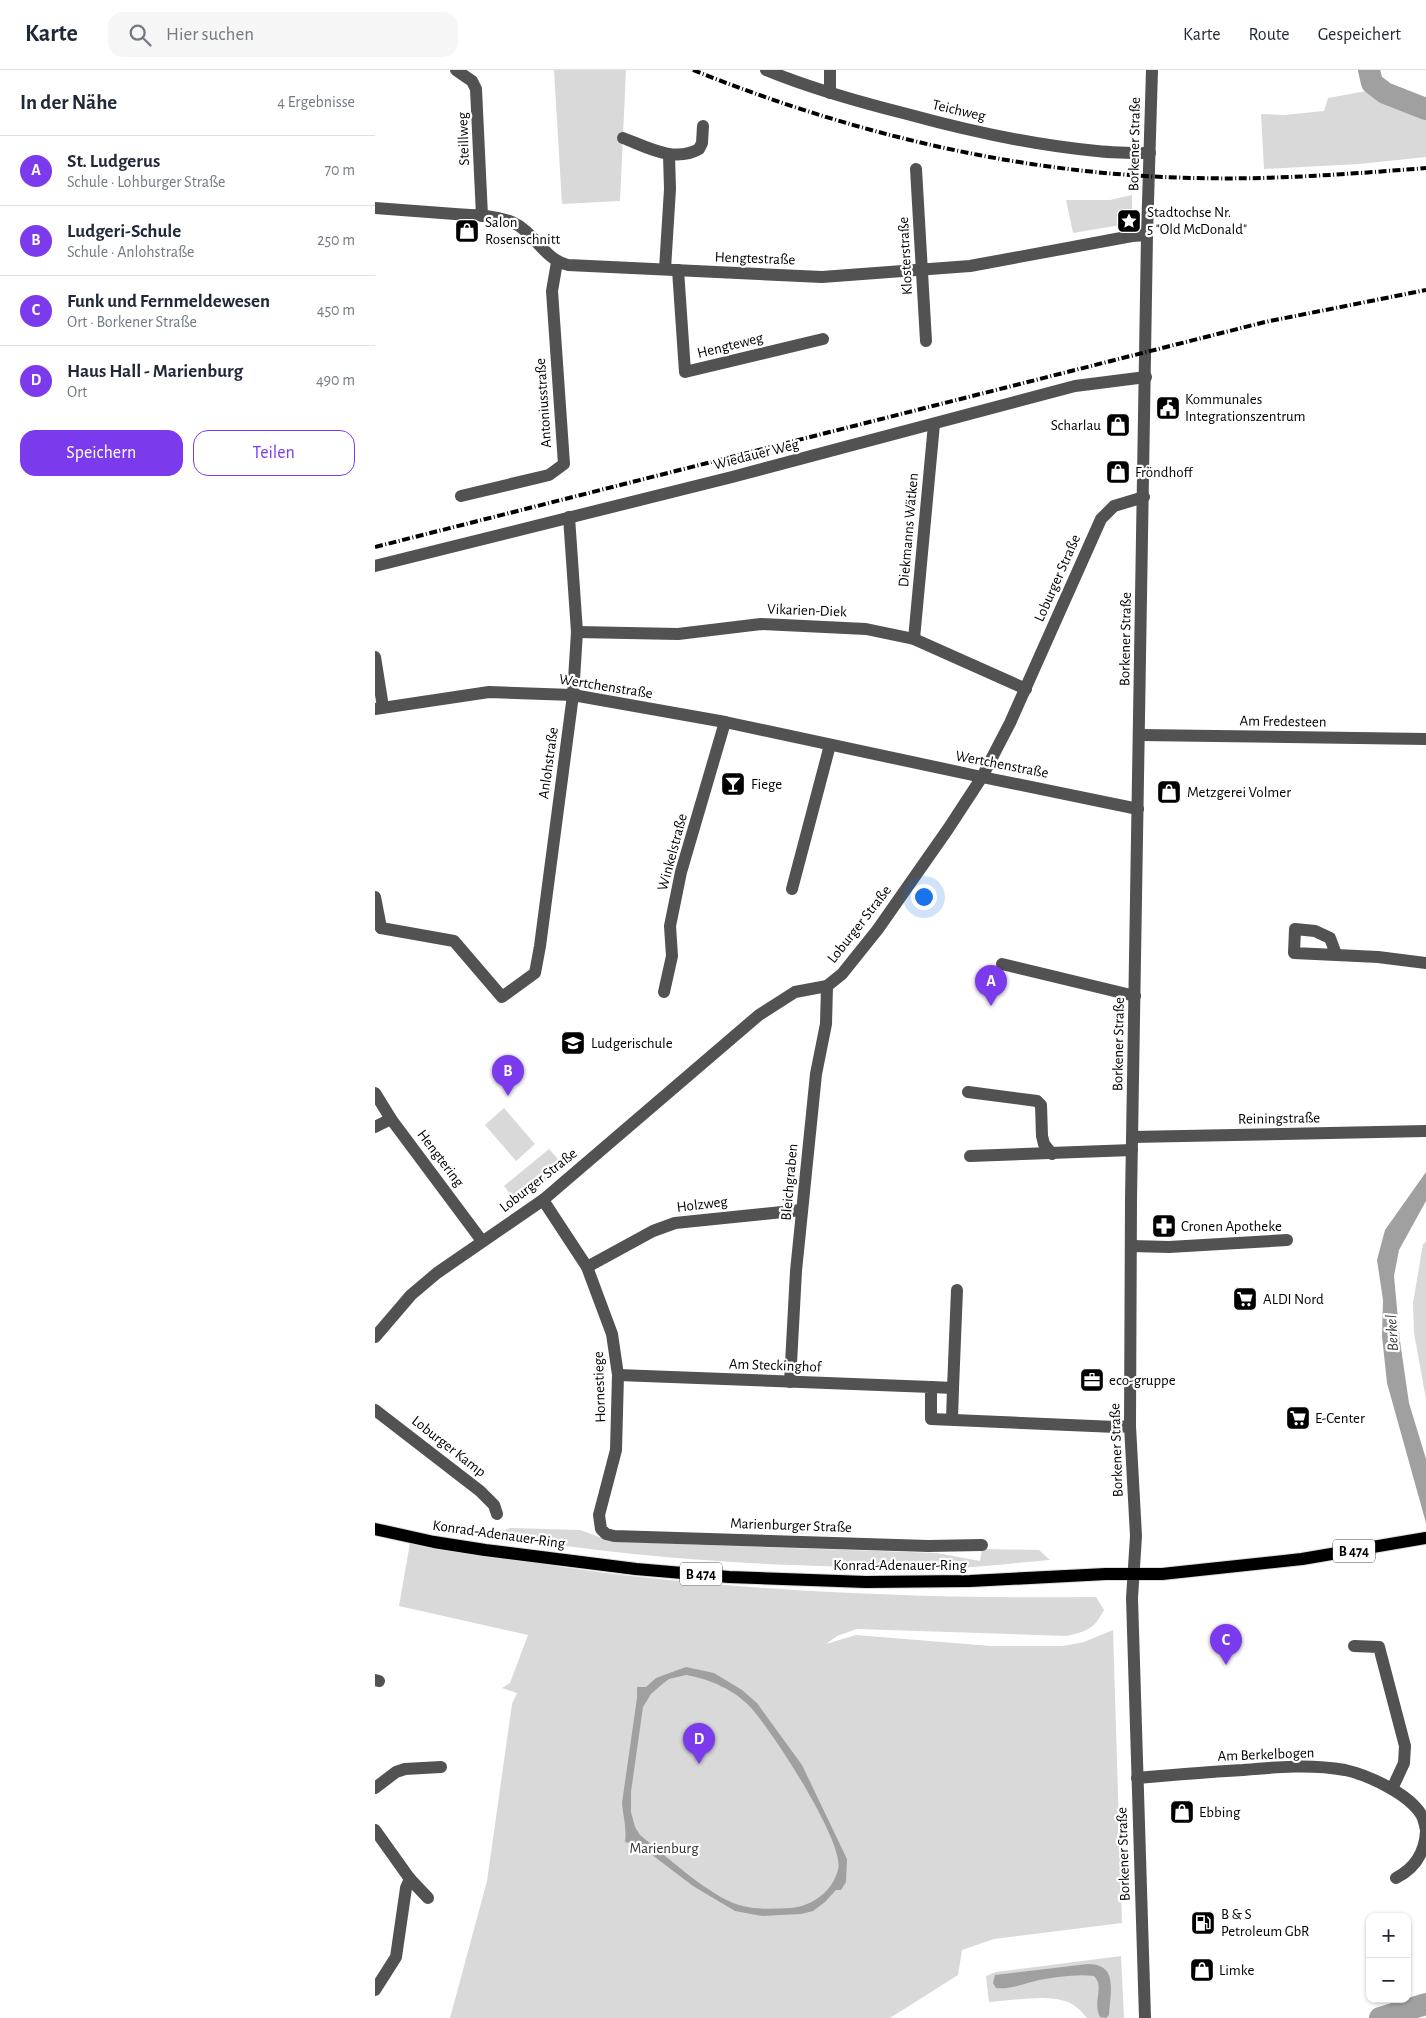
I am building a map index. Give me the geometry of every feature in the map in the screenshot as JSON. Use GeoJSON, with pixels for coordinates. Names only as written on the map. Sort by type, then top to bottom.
{"type":"FeatureCollection","features":[{"type":"Feature","properties":{"kind":"main road","name":"Konrad-Adenauer-Ring"},"geometry":{"type":"LineString","coordinates":[[375,1529],[434,1542],[636,1569],[729,1577],[882,1582],[1162,1574],[1302,1559],[1426,1538]]}},
{"type":"Feature","properties":{"kind":"street","name":"Steillweg"},"geometry":{"type":"LineString","coordinates":[[456,70],[472,81],[476,89],[483,216]]}},
{"type":"Feature","properties":{"kind":"street","name":"Teichweg"},"geometry":{"type":"LineString","coordinates":[[766,70],[830,93],[946,124],[1040,144],[1098,152],[1150,153]]}},
{"type":"Feature","properties":{"kind":"street"},"geometry":{"type":"LineString","coordinates":[[830,70],[830,93]]}},
{"type":"Feature","properties":{"kind":"street","name":"Borkener Straße"},"geometry":{"type":"LineString","coordinates":[[1145,2018],[1132,1598],[1135,1536],[1130,1426],[1132,1144],[1147,235],[1152,70]]}},
{"type":"Feature","properties":{"kind":"street"},"geometry":{"type":"LineString","coordinates":[[623,138],[669,155],[686,154],[699,149],[702,143],[703,126]]}},
{"type":"Feature","properties":{"kind":"street","name":"Hengteweg"},"geometry":{"type":"LineString","coordinates":[[669,155],[671,270],[685,372],[823,339]]}},
{"type":"Feature","properties":{"kind":"street","name":"Klosterstraße"},"geometry":{"type":"LineString","coordinates":[[916,169],[926,341]]}},
{"type":"Feature","properties":{"kind":"street"},"geometry":{"type":"LineString","coordinates":[[375,208],[503,219],[519,226],[530,234],[557,262]]}},
{"type":"Feature","properties":{"kind":"street","name":"Hengtestraße"},"geometry":{"type":"LineString","coordinates":[[557,262],[568,265],[822,277],[970,266],[1124,237],[1147,235]]}},
{"type":"Feature","properties":{"kind":"street","name":"Antoniusstraße"},"geometry":{"type":"LineString","coordinates":[[461,496],[549,475],[564,464],[552,291],[557,262]]}},
{"type":"Feature","properties":{"kind":"street","name":"Wiedauer Weg"},"geometry":{"type":"LineString","coordinates":[[375,566],[934,424],[1075,386],[1146,376]]}},
{"type":"Feature","properties":{"kind":"street","name":"Diekmanns Wätken"},"geometry":{"type":"LineString","coordinates":[[914,639],[934,424]]}},
{"type":"Feature","properties":{"kind":"street","name":"Loburger Straße"},"geometry":{"type":"LineString","coordinates":[[375,1337],[411,1295],[437,1273],[543,1200],[759,1015],[795,992],[827,986],[842,974],[878,929],[982,778],[1026,689],[1101,519],[1114,506],[1144,497]]}},
{"type":"Feature","properties":{"kind":"street","name":"Anlohstraße"},"geometry":{"type":"LineString","coordinates":[[378,930],[454,941],[502,997],[535,972],[573,695],[577,632],[569,517]]}},
{"type":"Feature","properties":{"kind":"street","name":"Vikarien-Diek"},"geometry":{"type":"LineString","coordinates":[[577,632],[678,634],[761,624],[867,629],[914,639],[1026,689]]}},
{"type":"Feature","properties":{"kind":"street"},"geometry":{"type":"LineString","coordinates":[[375,657],[379,708]]}},
{"type":"Feature","properties":{"kind":"street","name":"Wertchenstraße"},"geometry":{"type":"LineString","coordinates":[[379,708],[489,692],[573,695],[725,722],[982,778],[1138,808]]}},
{"type":"Feature","properties":{"kind":"street","name":"Winkelstraße"},"geometry":{"type":"LineString","coordinates":[[664,992],[672,956],[670,926],[679,881],[725,722]]}},
{"type":"Feature","properties":{"kind":"street","name":"Am Fredesteen"},"geometry":{"type":"LineString","coordinates":[[1140,735],[1426,740]]}},
{"type":"Feature","properties":{"kind":"street"},"geometry":{"type":"LineString","coordinates":[[792,889],[830,745]]}},
{"type":"Feature","properties":{"kind":"street"},"geometry":{"type":"LineString","coordinates":[[375,897],[378,930]]}},
{"type":"Feature","properties":{"kind":"street"},"geometry":{"type":"LineString","coordinates":[[1336,954],[1378,956],[1426,963]]}},
{"type":"Feature","properties":{"kind":"street"},"geometry":{"type":"LineString","coordinates":[[1002,964],[1135,996]]}},
{"type":"Feature","properties":{"kind":"street","name":"Bleichgraben"},"geometry":{"type":"LineString","coordinates":[[790,1382],[796,1271],[816,1074],[826,1024],[827,986]]}},
{"type":"Feature","properties":{"kind":"street"},"geometry":{"type":"LineString","coordinates":[[968,1092],[1037,1101],[1041,1105],[1044,1144],[1052,1154]]}},
{"type":"Feature","properties":{"kind":"street","name":"Hengtering"},"geometry":{"type":"LineString","coordinates":[[375,1093],[391,1118],[482,1241]]}},
{"type":"Feature","properties":{"kind":"street"},"geometry":{"type":"LineString","coordinates":[[375,1128],[391,1118]]}},
{"type":"Feature","properties":{"kind":"street","name":"Reiningstraße"},"geometry":{"type":"LineString","coordinates":[[970,1156],[1052,1154],[1132,1144],[1426,1132]]}},
{"type":"Feature","properties":{"kind":"street","name":"Hornestiege"},"geometry":{"type":"LineString","coordinates":[[543,1200],[587,1268],[612,1334],[618,1375],[616,1450],[599,1515],[601,1529]]}},
{"type":"Feature","properties":{"kind":"street","name":"Holzweg"},"geometry":{"type":"LineString","coordinates":[[587,1268],[653,1231],[675,1222],[802,1210]]}},
{"type":"Feature","properties":{"kind":"street"},"geometry":{"type":"LineString","coordinates":[[1131,1246],[1169,1247],[1287,1240]]}},
{"type":"Feature","properties":{"kind":"street"},"geometry":{"type":"LineString","coordinates":[[952,1419],[957,1290]]}},
{"type":"Feature","properties":{"kind":"street","name":"Am Steckinghof"},"geometry":{"type":"LineString","coordinates":[[618,1375],[953,1388]]}},
{"type":"Feature","properties":{"kind":"street"},"geometry":{"type":"LineString","coordinates":[[931,1387],[931,1419],[1130,1426]]}},
{"type":"Feature","properties":{"kind":"street","name":"Loburger Kamp"},"geometry":{"type":"LineString","coordinates":[[375,1410],[480,1491],[495,1505],[497,1514]]}},
{"type":"Feature","properties":{"kind":"street","name":"Marienburger Straße"},"geometry":{"type":"LineString","coordinates":[[601,1529],[606,1534],[614,1536],[928,1546],[982,1545]]}},
{"type":"Feature","properties":{"kind":"street"},"geometry":{"type":"LineString","coordinates":[[1354,1646],[1379,1647],[1405,1746],[1404,1763],[1392,1789]]}},
{"type":"Feature","properties":{"kind":"street"},"geometry":{"type":"LineString","coordinates":[[375,1788],[396,1772],[405,1769],[441,1767]]}},
{"type":"Feature","properties":{"kind":"street","name":"Am Berkelbogen"},"geometry":{"type":"LineString","coordinates":[[1137,1778],[1275,1767],[1346,1770],[1368,1777],[1392,1789],[1416,1808],[1422,1816],[1426,1831],[1425,1845],[1421,1855],[1405,1873],[1396,1878]]}},
{"type":"Feature","properties":{"kind":"street"},"geometry":{"type":"LineString","coordinates":[[375,1830],[409,1879],[428,1898]]}},
{"type":"Feature","properties":{"kind":"street"},"geometry":{"type":"LineString","coordinates":[[375,1990],[396,1956],[405,1888],[409,1879]]}},
{"type":"Feature","properties":{"kind":"green space"},"geometry":{"type":"Polygon","coordinates":[[[554,70],[626,70],[620,201],[562,204],[554,70]]]}},
{"type":"Feature","properties":{"kind":"green space"},"geometry":{"type":"Polygon","coordinates":[[[1372,90],[1399,104],[1426,114],[1426,157],[1359,164],[1264,169],[1261,114],[1284,115],[1324,111],[1328,98],[1372,90]]]}},
{"type":"Feature","properties":{"kind":"green space"},"geometry":{"type":"Polygon","coordinates":[[[1132,195],[1132,223],[1073,233],[1066,200],[1110,200],[1132,195]]]}},
{"type":"Feature","properties":{"kind":"green space"},"geometry":{"type":"Polygon","coordinates":[[[504,1108],[535,1144],[516,1161],[485,1125],[504,1108]]]}},
{"type":"Feature","properties":{"kind":"green space"},"geometry":{"type":"Polygon","coordinates":[[[549,1149],[564,1166],[518,1204],[504,1186],[549,1149]]]}},
{"type":"Feature","properties":{"kind":"green space"},"geometry":{"type":"Polygon","coordinates":[[[1426,1242],[1426,1399],[1414,1333],[1413,1303],[1423,1244],[1426,1242]]]}},
{"type":"Feature","properties":{"kind":"green space"},"geometry":{"type":"Polygon","coordinates":[[[510,1528],[580,1530],[610,1541],[620,1542],[937,1553],[980,1561],[982,1549],[1039,1550],[1050,1560],[945,1569],[880,1569],[755,1563],[605,1551],[493,1535],[510,1528]]]}},
{"type":"Feature","properties":{"kind":"green space","name":"Marienburg"},"geometry":{"type":"Polygon","coordinates":[[[410,1543],[603,1573],[747,1587],[921,1596],[1096,1597],[1104,1610],[1097,1621],[1085,1631],[1067,1636],[857,1629],[837,1636],[826,1644],[856,1635],[991,1646],[1063,1646],[1084,1642],[1113,1630],[1122,1923],[994,1939],[962,1950],[958,1975],[890,2018],[450,2018],[487,1881],[512,1704],[517,1693],[502,1688],[510,1683],[528,1635],[399,1606],[410,1543]]]}},
{"type":"Feature","properties":{"kind":"green space"},"geometry":{"type":"Polygon","coordinates":[[[1121,1956],[1124,2018],[1087,2018],[1072,2004],[1057,1999],[1038,1998],[989,2002],[986,1976],[996,1972],[1121,1956]]]}},
{"type":"Feature","properties":{"kind":"water"},"geometry":{"type":"Polygon","coordinates":[[[1426,1172],[1426,1201],[1399,1250],[1394,1276],[1400,1341],[1409,1403],[1426,1459],[1426,1523],[1387,1383],[1382,1336],[1383,1300],[1377,1260],[1385,1230],[1426,1172]]]}},
{"type":"Feature","properties":{"kind":"water"},"geometry":{"type":"Polygon","coordinates":[[[686,1667],[714,1673],[742,1690],[757,1703],[802,1765],[847,1859],[846,1882],[841,1890],[836,1890],[813,1911],[801,1914],[762,1916],[735,1911],[693,1886],[639,1845],[625,1842],[622,1803],[637,1687],[646,1687],[656,1678],[686,1667]],[[686,1675],[669,1679],[651,1694],[643,1707],[631,1792],[631,1812],[635,1827],[640,1835],[701,1884],[714,1893],[739,1905],[772,1909],[791,1908],[814,1901],[831,1885],[838,1870],[837,1857],[831,1837],[820,1813],[775,1740],[746,1702],[722,1686],[686,1675]]]}},
{"type":"Feature","properties":{"kind":"water"},"geometry":{"type":"Polygon","coordinates":[[[1088,1964],[1098,1965],[1109,1974],[1111,1998],[1109,2015],[1106,2018],[1100,2017],[1098,2011],[1099,1990],[1094,1976],[1053,1978],[1007,1988],[996,1988],[993,1983],[995,1975],[1088,1964]]]}},
{"type":"Feature","properties":{"kind":"waterway","name":"Berkel"},"geometry":{"type":"LineString","coordinates":[[1369,70],[1372,83],[1385,93],[1426,109]]}},
{"type":"Feature","properties":{"kind":"waterway","name":"Berkel"},"geometry":{"type":"LineString","coordinates":[[1380,2018],[1426,2004]]}},
{"type":"Feature","properties":{"kind":"railway"},"geometry":{"type":"LineString","coordinates":[[693,70],[753,93],[877,132],[940,147],[1067,169],[1131,175],[1254,178],[1426,168]]}},
{"type":"Feature","properties":{"kind":"railway"},"geometry":{"type":"LineString","coordinates":[[375,547],[1265,322],[1426,290]]}},
{"type":"Feature","properties":{"kind":"place","name":"Stadtochse Nr. 5 \"Old McDonald\""},"geometry":{"type":"Point","coordinates":[1129,221]}},
{"type":"Feature","properties":{"kind":"place","name":"Salon Rosenschnitt"},"geometry":{"type":"Point","coordinates":[467,231]}},
{"type":"Feature","properties":{"kind":"place","name":"Kommunales Integrationszentrum"},"geometry":{"type":"Point","coordinates":[1168,408]}},
{"type":"Feature","properties":{"kind":"place","name":"Scharlau"},"geometry":{"type":"Point","coordinates":[1118,425]}},
{"type":"Feature","properties":{"kind":"place","name":"Fröndhoff"},"geometry":{"type":"Point","coordinates":[1118,472]}},
{"type":"Feature","properties":{"kind":"place","name":"Fiege"},"geometry":{"type":"Point","coordinates":[733,784]}},
{"type":"Feature","properties":{"kind":"place","name":"Metzgerei Volmer"},"geometry":{"type":"Point","coordinates":[1169,792]}},
{"type":"Feature","properties":{"kind":"place","name":"St. Ludgerus"},"geometry":{"type":"Point","coordinates":[991,1006]}},
{"type":"Feature","properties":{"kind":"place","name":"Ludgerischule"},"geometry":{"type":"Point","coordinates":[573,1043]}},
{"type":"Feature","properties":{"kind":"place","name":"Ludgeri-Schule"},"geometry":{"type":"Point","coordinates":[508,1096]}},
{"type":"Feature","properties":{"kind":"place","name":"Cronen Apotheke"},"geometry":{"type":"Point","coordinates":[1164,1226]}},
{"type":"Feature","properties":{"kind":"place","name":"ALDI Nord"},"geometry":{"type":"Point","coordinates":[1245,1299]}},
{"type":"Feature","properties":{"kind":"place","name":"eco-gruppe"},"geometry":{"type":"Point","coordinates":[1092,1380]}},
{"type":"Feature","properties":{"kind":"place","name":"E-Center"},"geometry":{"type":"Point","coordinates":[1298,1418]}},
{"type":"Feature","properties":{"kind":"place","name":"Funk und Fernmeldewesen"},"geometry":{"type":"Point","coordinates":[1226,1665]}},
{"type":"Feature","properties":{"kind":"place","name":"Haus Hall - Marienburg"},"geometry":{"type":"Point","coordinates":[699,1764]}},
{"type":"Feature","properties":{"kind":"place","name":"Ebbing"},"geometry":{"type":"Point","coordinates":[1182,1812]}},
{"type":"Feature","properties":{"kind":"place","name":"B & S Petroleum GbR"},"geometry":{"type":"Point","coordinates":[1203,1923]}},
{"type":"Feature","properties":{"kind":"place","name":"Limke"},"geometry":{"type":"Point","coordinates":[1202,1970]}}]}
